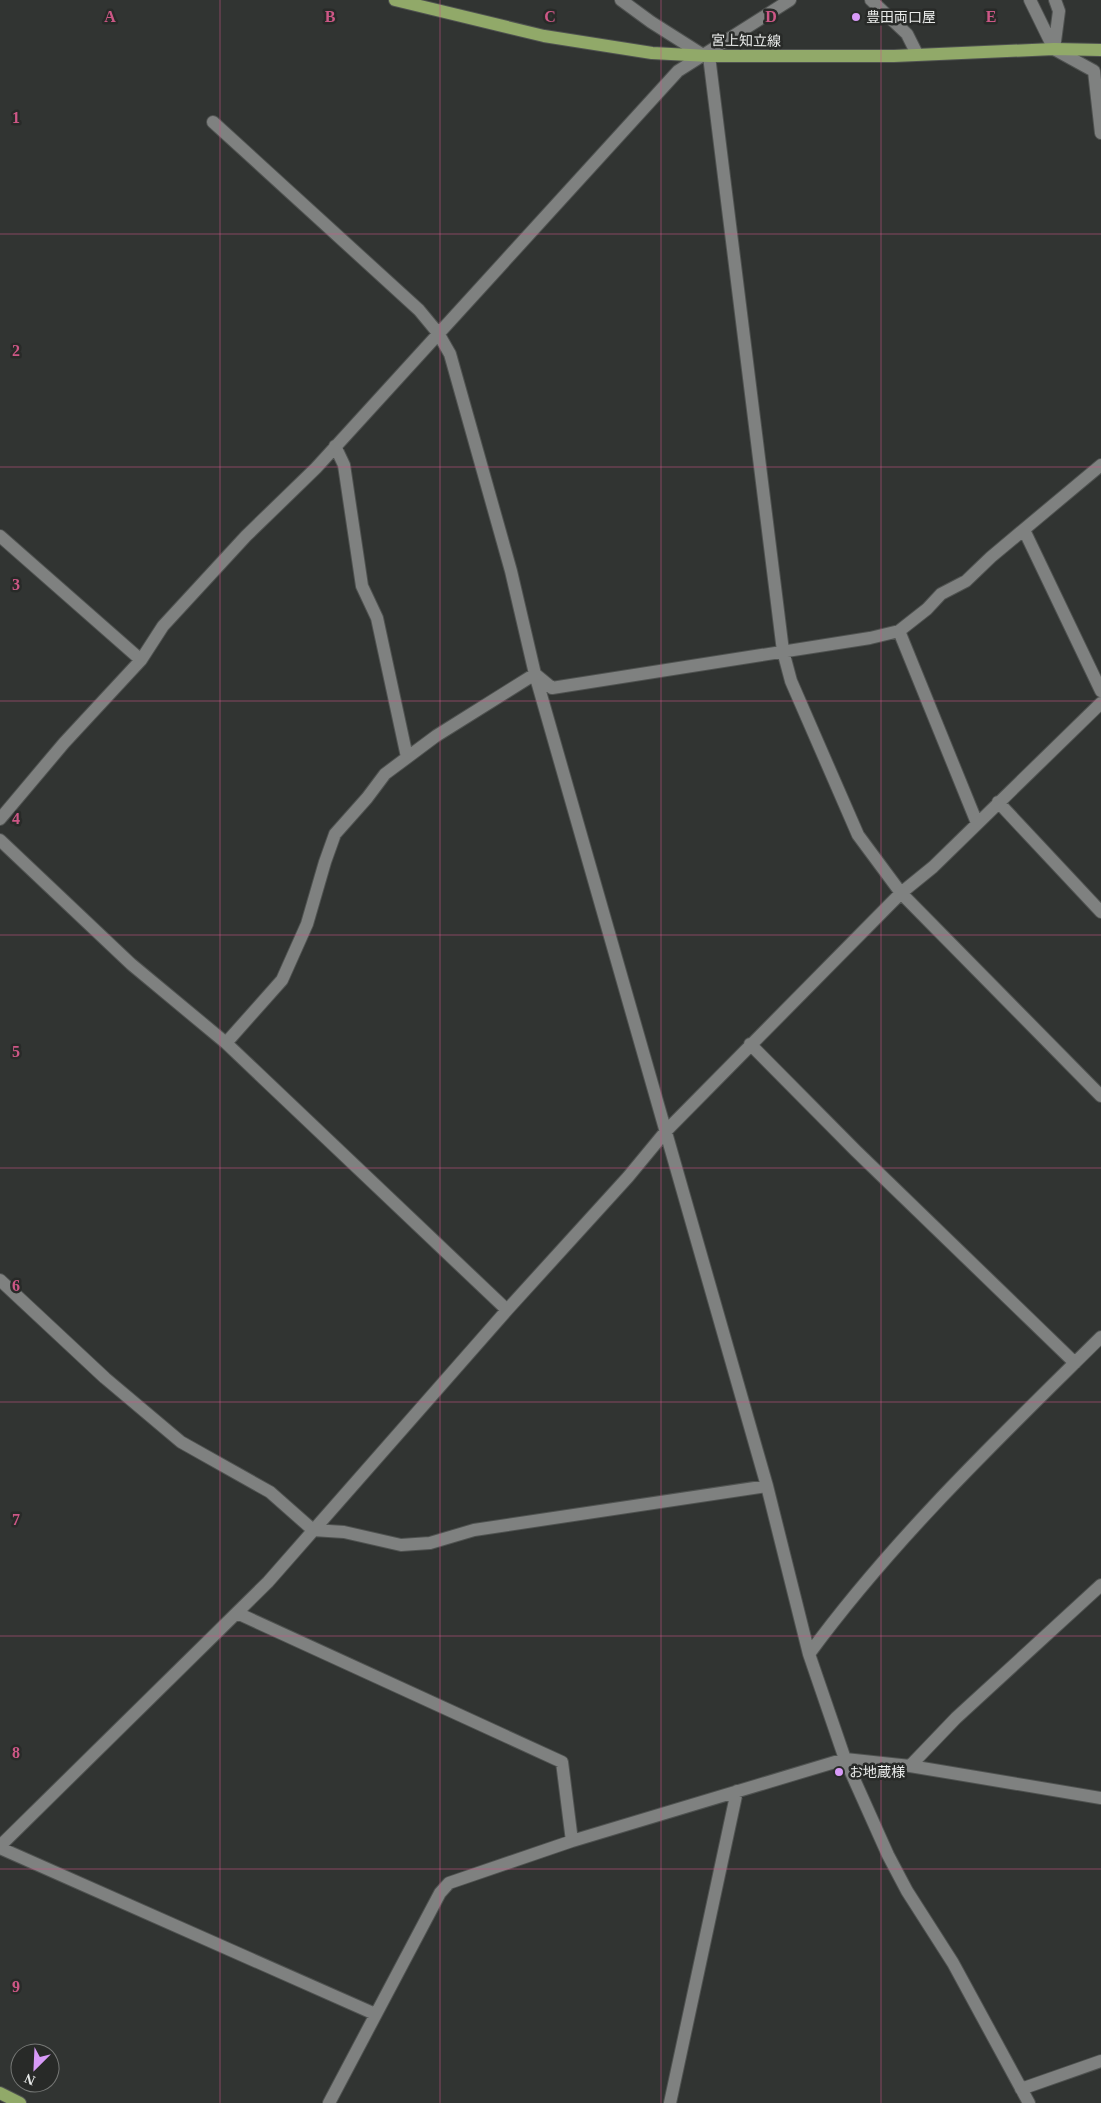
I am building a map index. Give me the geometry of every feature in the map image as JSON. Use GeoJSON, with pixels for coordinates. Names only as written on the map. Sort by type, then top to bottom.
{"type":"FeatureCollection","features":[{"type":"Feature","properties":{"kind":"main road","name":"宮上知立線"},"geometry":{"type":"LineString","coordinates":[[395,0],[544,36],[652,53],[706,56],[894,56],[1054,49],[1101,50]]}},
{"type":"Feature","properties":{"kind":"main road"},"geometry":{"type":"LineString","coordinates":[[0,2093],[20,2103]]}},
{"type":"Feature","properties":{"kind":"street"},"geometry":{"type":"LineString","coordinates":[[621,0],[651,22],[706,56]]}},
{"type":"Feature","properties":{"kind":"street"},"geometry":{"type":"LineString","coordinates":[[0,819],[64,743],[141,660],[163,626],[246,536],[316,468],[678,71],[706,56],[790,0]]}},
{"type":"Feature","properties":{"kind":"street"},"geometry":{"type":"LineString","coordinates":[[871,0],[907,34],[917,54]]}},
{"type":"Feature","properties":{"kind":"street"},"geometry":{"type":"LineString","coordinates":[[1030,0],[1054,49],[1094,71],[1101,132]]}},
{"type":"Feature","properties":{"kind":"street"},"geometry":{"type":"LineString","coordinates":[[1054,49],[1059,11],[1055,0]]}},
{"type":"Feature","properties":{"kind":"street"},"geometry":{"type":"LineString","coordinates":[[706,56],[783,651],[791,681],[858,835],[901,892],[1101,1096]]}},
{"type":"Feature","properties":{"kind":"street"},"geometry":{"type":"LineString","coordinates":[[213,122],[418,310],[438,333],[450,354],[511,571],[535,674],[767,1486],[809,1654],[845,1759],[888,1856],[907,1891],[952,1962],[1029,2103]]}},
{"type":"Feature","properties":{"kind":"street"},"geometry":{"type":"LineString","coordinates":[[335,446],[344,465],[362,586],[377,618],[408,757]]}},
{"type":"Feature","properties":{"kind":"street"},"geometry":{"type":"LineString","coordinates":[[535,674],[552,688],[870,638],[899,631],[927,609],[941,594],[966,581],[1101,465]]}},
{"type":"Feature","properties":{"kind":"street"},"geometry":{"type":"LineString","coordinates":[[1024,530],[1101,691]]}},
{"type":"Feature","properties":{"kind":"street"},"geometry":{"type":"LineString","coordinates":[[0,536],[141,660]]}},
{"type":"Feature","properties":{"kind":"street"},"geometry":{"type":"LineString","coordinates":[[899,631],[976,823]]}},
{"type":"Feature","properties":{"kind":"street"},"geometry":{"type":"LineString","coordinates":[[226,1043],[282,980],[307,924],[324,862],[336,834],[385,774],[436,736],[535,674]]}},
{"type":"Feature","properties":{"kind":"street"},"geometry":{"type":"LineString","coordinates":[[375,2014],[0,1847],[268,1582],[507,1310],[628,1177],[666,1131],[901,892],[933,867],[1101,703]]}},
{"type":"Feature","properties":{"kind":"street"},"geometry":{"type":"LineString","coordinates":[[998,802],[1101,912]]}},
{"type":"Feature","properties":{"kind":"street"},"geometry":{"type":"LineString","coordinates":[[0,840],[132,964],[226,1043],[507,1310]]}},
{"type":"Feature","properties":{"kind":"street"},"geometry":{"type":"LineString","coordinates":[[750,1044],[856,1151],[1075,1363]]}},
{"type":"Feature","properties":{"kind":"street"},"geometry":{"type":"LineString","coordinates":[[0,1280],[105,1378],[181,1442],[270,1492],[313,1530],[344,1532],[401,1545],[430,1543],[474,1530],[767,1486]]}},
{"type":"Feature","properties":{"kind":"street"},"geometry":{"type":"LineString","coordinates":[[809,1654],[840,1611],[916,1523],[1101,1337]]}},
{"type":"Feature","properties":{"kind":"street"},"geometry":{"type":"LineString","coordinates":[[910,1766],[956,1718],[1101,1585]]}},
{"type":"Feature","properties":{"kind":"street"},"geometry":{"type":"LineString","coordinates":[[237,1613],[562,1762],[572,1841]]}},
{"type":"Feature","properties":{"kind":"street"},"geometry":{"type":"LineString","coordinates":[[329,2103],[440,1892],[449,1883],[572,1841],[845,1759],[910,1766],[1101,1798]]}},
{"type":"Feature","properties":{"kind":"street"},"geometry":{"type":"LineString","coordinates":[[670,2103],[737,1792]]}},
{"type":"Feature","properties":{"kind":"street"},"geometry":{"type":"LineString","coordinates":[[1021,2089],[1101,2061]]}},
{"type":"Feature","properties":{"kind":"place","name":"豊田両口屋"},"geometry":{"type":"Point","coordinates":[856,17]}},
{"type":"Feature","properties":{"kind":"place","name":"お地蔵様"},"geometry":{"type":"Point","coordinates":[839,1772]}}]}
